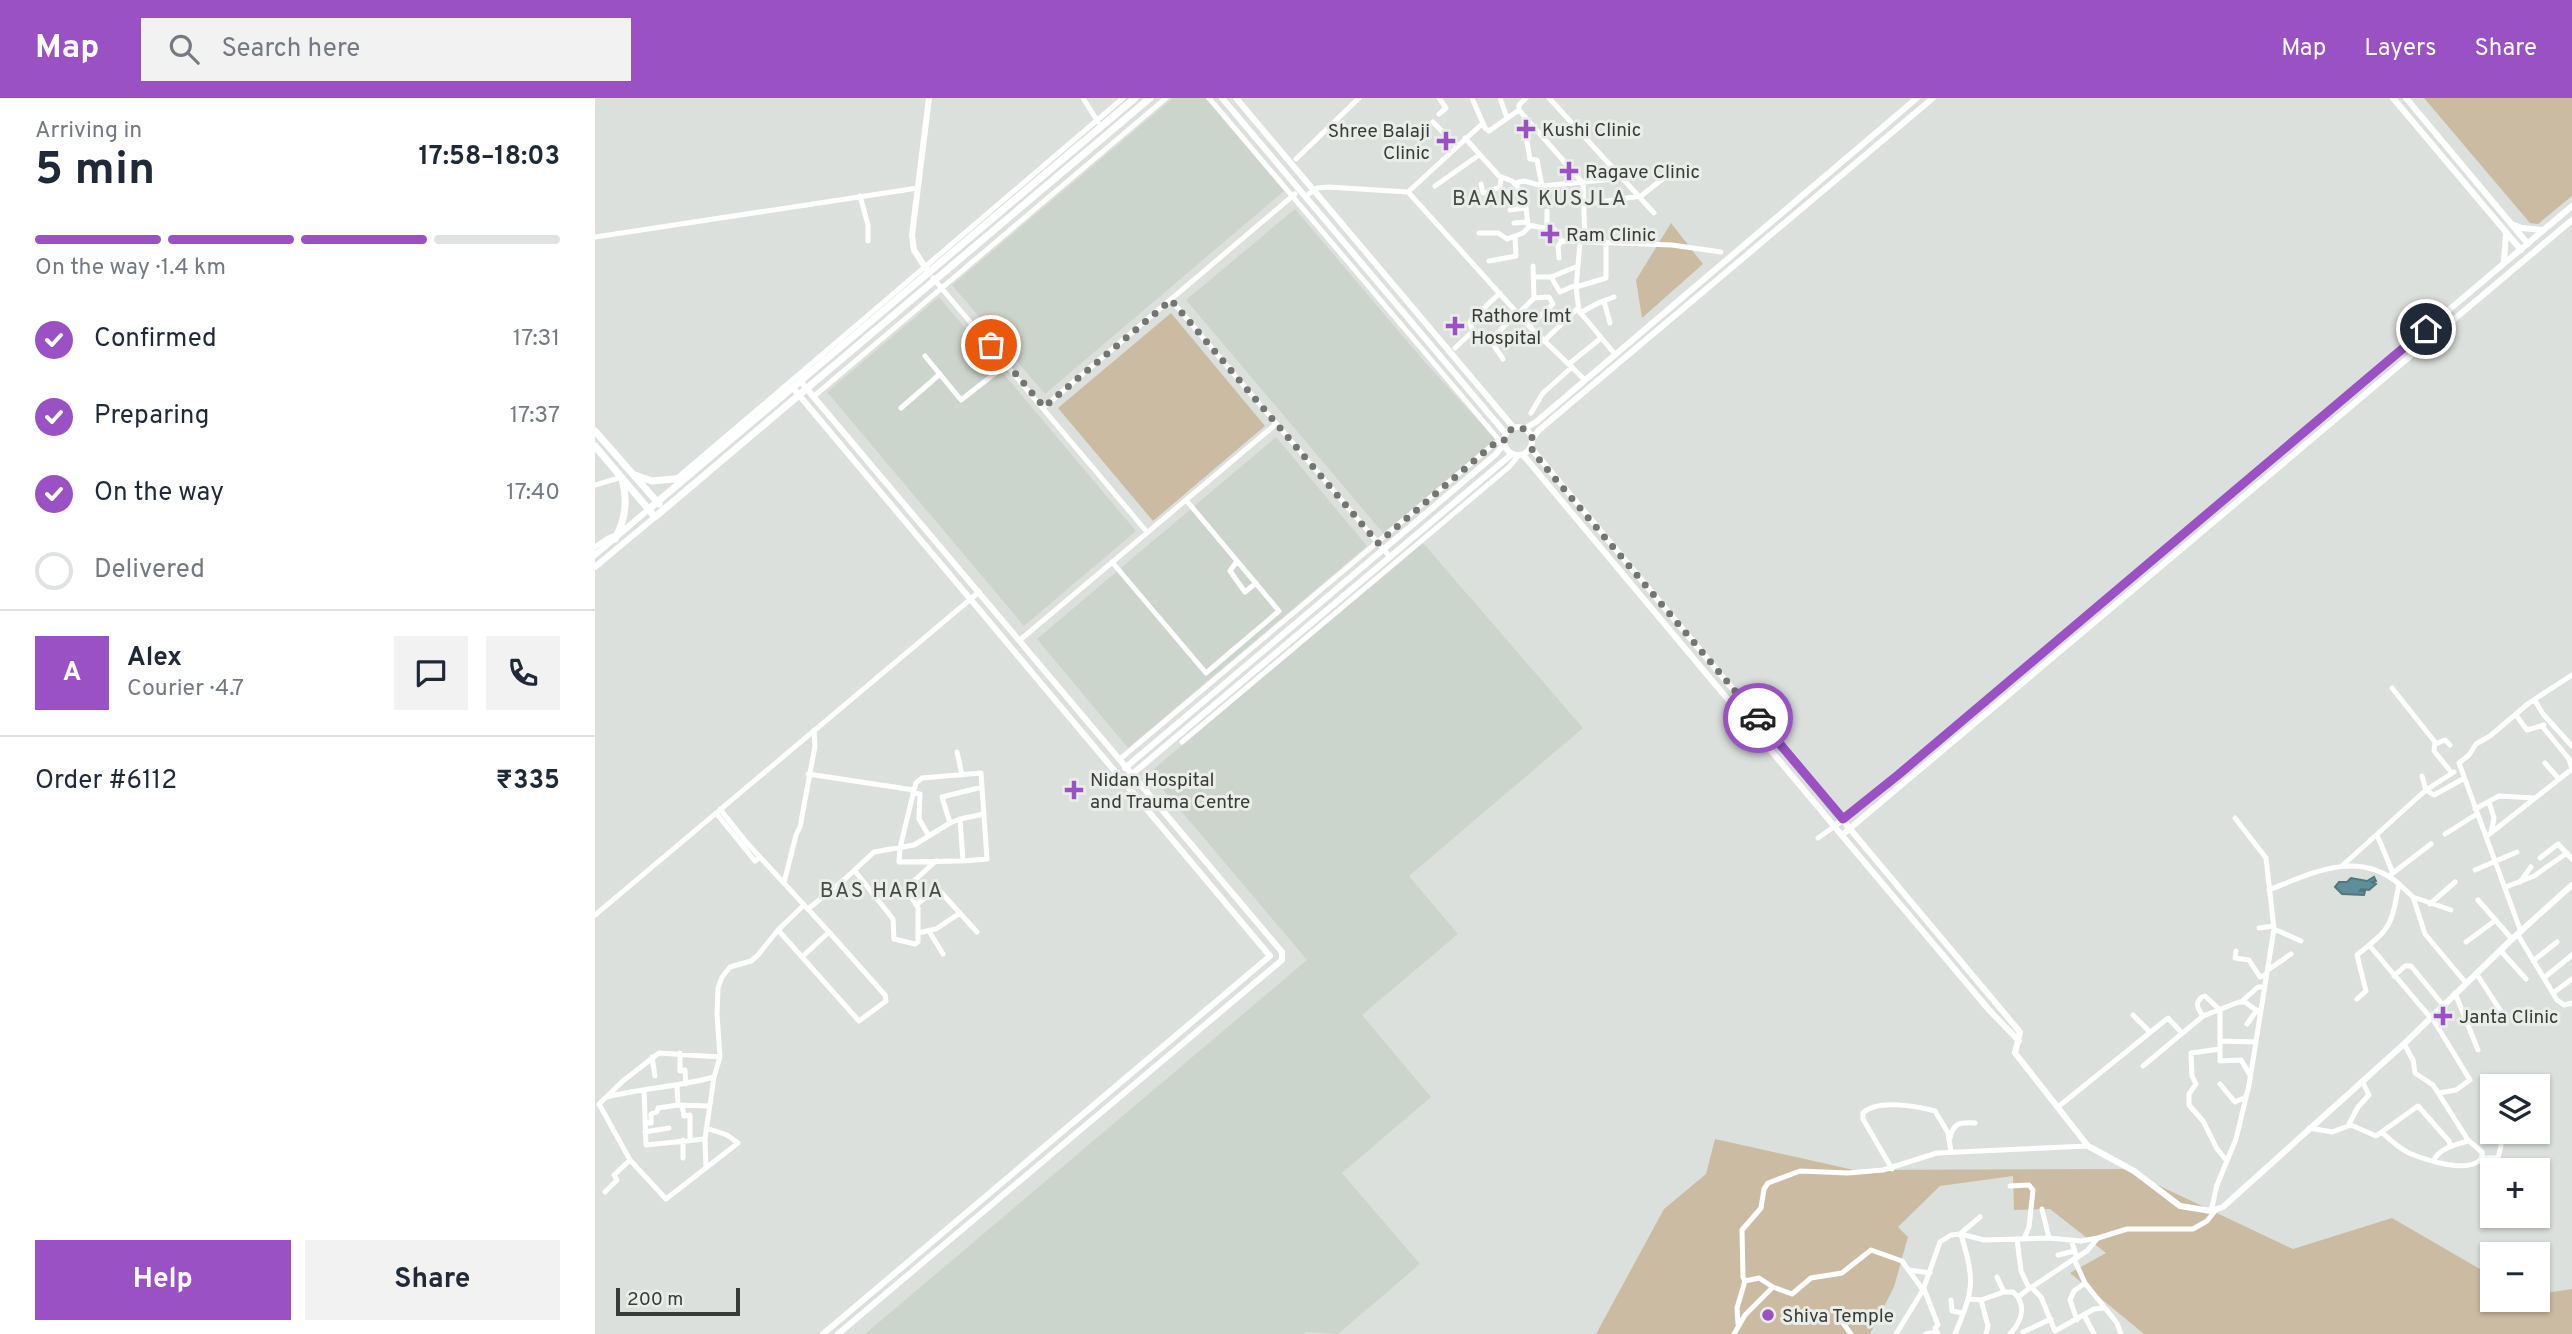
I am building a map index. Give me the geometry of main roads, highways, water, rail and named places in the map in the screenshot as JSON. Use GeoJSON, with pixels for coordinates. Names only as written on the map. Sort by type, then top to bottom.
{"type":"FeatureCollection","features":[{"type":"Feature","properties":{"kind":"main road"},"geometry":{"type":"LineString","coordinates":[[649,509],[801,382],[926,270],[1099,124],[1135,98]]}},
{"type":"Feature","properties":{"kind":"main road"},"geometry":{"type":"LineString","coordinates":[[595,446],[655,517],[1150,98]]}},
{"type":"Feature","properties":{"kind":"main road"},"geometry":{"type":"LineString","coordinates":[[595,431],[664,510]]}},
{"type":"Feature","properties":{"kind":"main road"},"geometry":{"type":"LineString","coordinates":[[632,473],[652,481],[688,477]]}},
{"type":"Feature","properties":{"kind":"main road"},"geometry":{"type":"LineString","coordinates":[[616,536],[625,512],[622,477]]}},
{"type":"Feature","properties":{"kind":"water"},"geometry":{"type":"Polygon","coordinates":[[[2374,877],[2376,881],[2372,882],[2376,884],[2369,890],[2361,889],[2360,891],[2365,891],[2364,895],[2342,894],[2335,887],[2339,882],[2347,882],[2351,878],[2367,881],[2374,877]]]}},
{"type":"Feature","properties":{"kind":"place","name":"Kushi Clinic"},"geometry":{"type":"Point","coordinates":[1526,129]}},
{"type":"Feature","properties":{"kind":"place","name":"Shree Balaji Clinic"},"geometry":{"type":"Point","coordinates":[1446,141]}},
{"type":"Feature","properties":{"kind":"place","name":"Ragave Clinic"},"geometry":{"type":"Point","coordinates":[1569,171]}},
{"type":"Feature","properties":{"kind":"place","name":"Ram Clinic"},"geometry":{"type":"Point","coordinates":[1550,234]}},
{"type":"Feature","properties":{"kind":"place","name":"Rathore Imt Hospital"},"geometry":{"type":"Point","coordinates":[1455,326]}},
{"type":"Feature","properties":{"kind":"place","name":"Nidan Hospital and Trauma Centre"},"geometry":{"type":"Point","coordinates":[1074,790]}},
{"type":"Feature","properties":{"kind":"place","name":"Janta Clinic"},"geometry":{"type":"Point","coordinates":[2443,1016]}},
{"type":"Feature","properties":{"kind":"place","name":"Shiva Temple"},"geometry":{"type":"Point","coordinates":[1768,1315]}},
{"type":"Feature","properties":{"kind":"district","name":"BAANS KUSJLA"},"geometry":{"type":"Point","coordinates":[1540,198]}},
{"type":"Feature","properties":{"kind":"district","name":"BAS HARIA"},"geometry":{"type":"Point","coordinates":[882,890]}}]}
